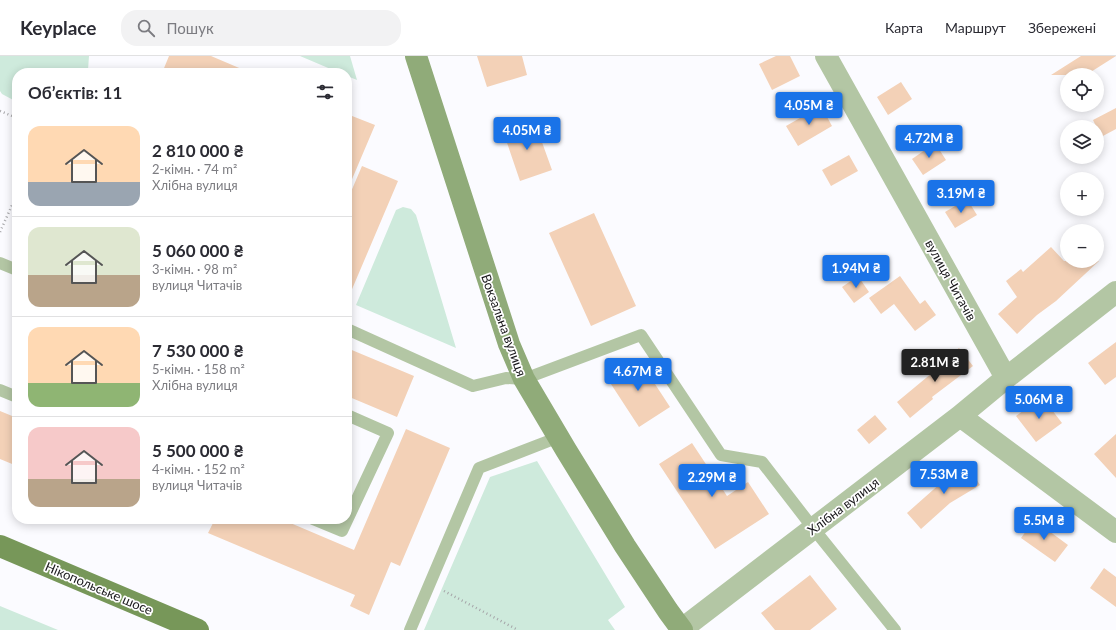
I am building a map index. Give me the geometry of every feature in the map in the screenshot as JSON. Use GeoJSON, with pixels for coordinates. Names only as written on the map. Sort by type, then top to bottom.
{"type":"FeatureCollection","features":[{"type":"Feature","properties":{"kind":"main road","name":"Нікопольське шосе"},"geometry":{"type":"LineString","coordinates":[[0,546],[198,630]]}},
{"type":"Feature","properties":{"kind":"street","name":"Вокзальна вулиця"},"geometry":{"type":"LineString","coordinates":[[416,56],[508,344],[524,379],[625,546],[682,630]]}},
{"type":"Feature","properties":{"kind":"street","name":"вулиця Читачів"},"geometry":{"type":"LineString","coordinates":[[826,56],[1006,378]]}},
{"type":"Feature","properties":{"kind":"street","name":"Хлібна вулиця"},"geometry":{"type":"LineString","coordinates":[[682,630],[960,416],[1116,292]]}},
{"type":"Feature","properties":{"kind":"street"},"geometry":{"type":"LineString","coordinates":[[960,416],[1116,532]]}},
{"type":"Feature","properties":{"kind":"lane"},"geometry":{"type":"LineString","coordinates":[[0,263],[12,268]]}},
{"type":"Feature","properties":{"kind":"lane"},"geometry":{"type":"LineString","coordinates":[[352,331],[474,386],[506,378],[524,379],[641,335],[721,455],[762,462],[895,630]]}},
{"type":"Feature","properties":{"kind":"lane"},"geometry":{"type":"LineString","coordinates":[[0,390],[12,395]]}},
{"type":"Feature","properties":{"kind":"lane"},"geometry":{"type":"LineString","coordinates":[[352,416],[388,433],[352,510]]}},
{"type":"Feature","properties":{"kind":"lane"},"geometry":{"type":"LineString","coordinates":[[410,630],[479,468],[559,437]]}},
{"type":"Feature","properties":{"kind":"lane"},"geometry":{"type":"LineString","coordinates":[[326,524],[342,531],[345,524]]}},
{"type":"Feature","properties":{"kind":"path"},"geometry":{"type":"LineString","coordinates":[[0,111],[12,116]]}},
{"type":"Feature","properties":{"kind":"path"},"geometry":{"type":"LineString","coordinates":[[0,232],[12,205]]}},
{"type":"Feature","properties":{"kind":"path"},"geometry":{"type":"LineString","coordinates":[[430,583],[518,630]]}},
{"type":"Feature","properties":{"kind":"green space"},"geometry":{"type":"Polygon","coordinates":[[[0,56],[89,56],[88,68],[12,68],[12,99],[2,94],[0,91],[0,56]]]}},
{"type":"Feature","properties":{"kind":"green space"},"geometry":{"type":"Polygon","coordinates":[[[300,56],[350,56],[357,80],[352,78],[352,68],[328,68],[300,56]]]}},
{"type":"Feature","properties":{"kind":"green space"},"geometry":{"type":"Polygon","coordinates":[[[403,207],[411,209],[416,215],[456,348],[356,305],[396,210],[403,207]]]}},
{"type":"Feature","properties":{"kind":"green space"},"geometry":{"type":"Polygon","coordinates":[[[537,461],[625,607],[608,620],[615,630],[424,630],[490,477],[537,461]]]}},
{"type":"Feature","properties":{"kind":"green space"},"geometry":{"type":"Polygon","coordinates":[[[0,606],[58,630],[0,630],[0,606]]]}},
{"type":"Feature","properties":{"kind":"building"},"geometry":{"type":"Polygon","coordinates":[[[169,56],[211,56],[239,68],[164,68],[169,56]]]}},
{"type":"Feature","properties":{"kind":"building"},"geometry":{"type":"Polygon","coordinates":[[[477,56],[522,56],[527,75],[487,87],[477,56]]]}},
{"type":"Feature","properties":{"kind":"building"},"geometry":{"type":"Polygon","coordinates":[[[776,56],[790,56],[800,76],[772,90],[759,64],[776,56]]]}},
{"type":"Feature","properties":{"kind":"building"},"geometry":{"type":"Polygon","coordinates":[[[1081,56],[1116,56],[1097,68],[1062,68],[1081,56]]]}},
{"type":"Feature","properties":{"kind":"building"},"geometry":{"type":"Polygon","coordinates":[[[1060,69],[1060,75],[1051,75],[1060,69]]]}},
{"type":"Feature","properties":{"kind":"building"},"geometry":{"type":"Polygon","coordinates":[[[901,82],[912,99],[888,115],[877,97],[901,82]]]}},
{"type":"Feature","properties":{"kind":"building"},"geometry":{"type":"Polygon","coordinates":[[[821,106],[832,126],[798,146],[786,126],[821,106]]]}},
{"type":"Feature","properties":{"kind":"building"},"geometry":{"type":"Polygon","coordinates":[[[1116,108],[1116,129],[1104,135],[1104,120],[1093,120],[1116,108]]]}},
{"type":"Feature","properties":{"kind":"building"},"geometry":{"type":"Polygon","coordinates":[[[352,116],[375,125],[352,179],[352,116]]]}},
{"type":"Feature","properties":{"kind":"building"},"geometry":{"type":"Polygon","coordinates":[[[534,120],[552,170],[520,181],[503,131],[534,120]]]}},
{"type":"Feature","properties":{"kind":"building"},"geometry":{"type":"Polygon","coordinates":[[[935,143],[946,160],[923,175],[912,159],[935,143]]]}},
{"type":"Feature","properties":{"kind":"building"},"geometry":{"type":"Polygon","coordinates":[[[849,155],[858,171],[831,186],[822,170],[849,155]]]}},
{"type":"Feature","properties":{"kind":"building"},"geometry":{"type":"Polygon","coordinates":[[[362,166],[398,181],[352,289],[352,189],[362,166]]]}},
{"type":"Feature","properties":{"kind":"building"},"geometry":{"type":"Polygon","coordinates":[[[967,199],[977,215],[955,228],[945,212],[967,199]]]}},
{"type":"Feature","properties":{"kind":"building"},"geometry":{"type":"Polygon","coordinates":[[[594,213],[636,306],[591,326],[549,233],[594,213]]]}},
{"type":"Feature","properties":{"kind":"building"},"geometry":{"type":"Polygon","coordinates":[[[1051,247],[1060,257],[1060,268],[1091,268],[1017,334],[998,314],[1017,297],[1006,281],[1021,269],[1023,272],[1051,247]]]}},
{"type":"Feature","properties":{"kind":"building"},"geometry":{"type":"Polygon","coordinates":[[[858,276],[869,292],[854,303],[842,287],[858,276]]]}},
{"type":"Feature","properties":{"kind":"building"},"geometry":{"type":"Polygon","coordinates":[[[900,276],[920,304],[925,300],[936,315],[915,331],[894,304],[881,314],[869,298],[900,276]]]}},
{"type":"Feature","properties":{"kind":"building"},"geometry":{"type":"Polygon","coordinates":[[[1116,342],[1116,377],[1105,385],[1088,363],[1116,342]]]}},
{"type":"Feature","properties":{"kind":"building"},"geometry":{"type":"Polygon","coordinates":[[[959,348],[973,366],[932,397],[933,399],[910,418],[897,402],[938,368],[936,366],[959,348]]]}},
{"type":"Feature","properties":{"kind":"building"},"geometry":{"type":"Polygon","coordinates":[[[352,350],[414,376],[397,417],[352,398],[352,350]]]}},
{"type":"Feature","properties":{"kind":"building"},"geometry":{"type":"Polygon","coordinates":[[[638,358],[670,407],[639,427],[607,378],[638,358]]]}},
{"type":"Feature","properties":{"kind":"building"},"geometry":{"type":"Polygon","coordinates":[[[1042,397],[1062,423],[1036,442],[1016,416],[1042,397]]]}},
{"type":"Feature","properties":{"kind":"building"},"geometry":{"type":"Polygon","coordinates":[[[0,411],[12,416],[12,464],[0,459],[0,411]]]}},
{"type":"Feature","properties":{"kind":"building"},"geometry":{"type":"Polygon","coordinates":[[[875,415],[887,429],[869,444],[857,430],[875,415]]]}},
{"type":"Feature","properties":{"kind":"building"},"geometry":{"type":"Polygon","coordinates":[[[406,429],[450,448],[400,566],[391,562],[369,615],[350,606],[355,595],[208,533],[212,524],[293,524],[354,550],[406,429]]]}},
{"type":"Feature","properties":{"kind":"building"},"geometry":{"type":"Polygon","coordinates":[[[1116,434],[1116,478],[1094,454],[1116,434]]]}},
{"type":"Feature","properties":{"kind":"building"},"geometry":{"type":"Polygon","coordinates":[[[692,443],[727,496],[748,482],[769,514],[715,549],[659,464],[692,443]]]}},
{"type":"Feature","properties":{"kind":"building"},"geometry":{"type":"Polygon","coordinates":[[[966,463],[980,485],[950,503],[921,529],[907,513],[942,482],[940,479],[966,463]]]}},
{"type":"Feature","properties":{"kind":"building"},"geometry":{"type":"Polygon","coordinates":[[[1034,520],[1068,545],[1055,562],[1021,538],[1034,520]]]}},
{"type":"Feature","properties":{"kind":"building"},"geometry":{"type":"Polygon","coordinates":[[[1104,568],[1116,577],[1116,607],[1090,588],[1104,568]]]}},
{"type":"Feature","properties":{"kind":"building"},"geometry":{"type":"Polygon","coordinates":[[[810,575],[837,609],[810,630],[775,630],[761,613],[810,575]]]}}]}
